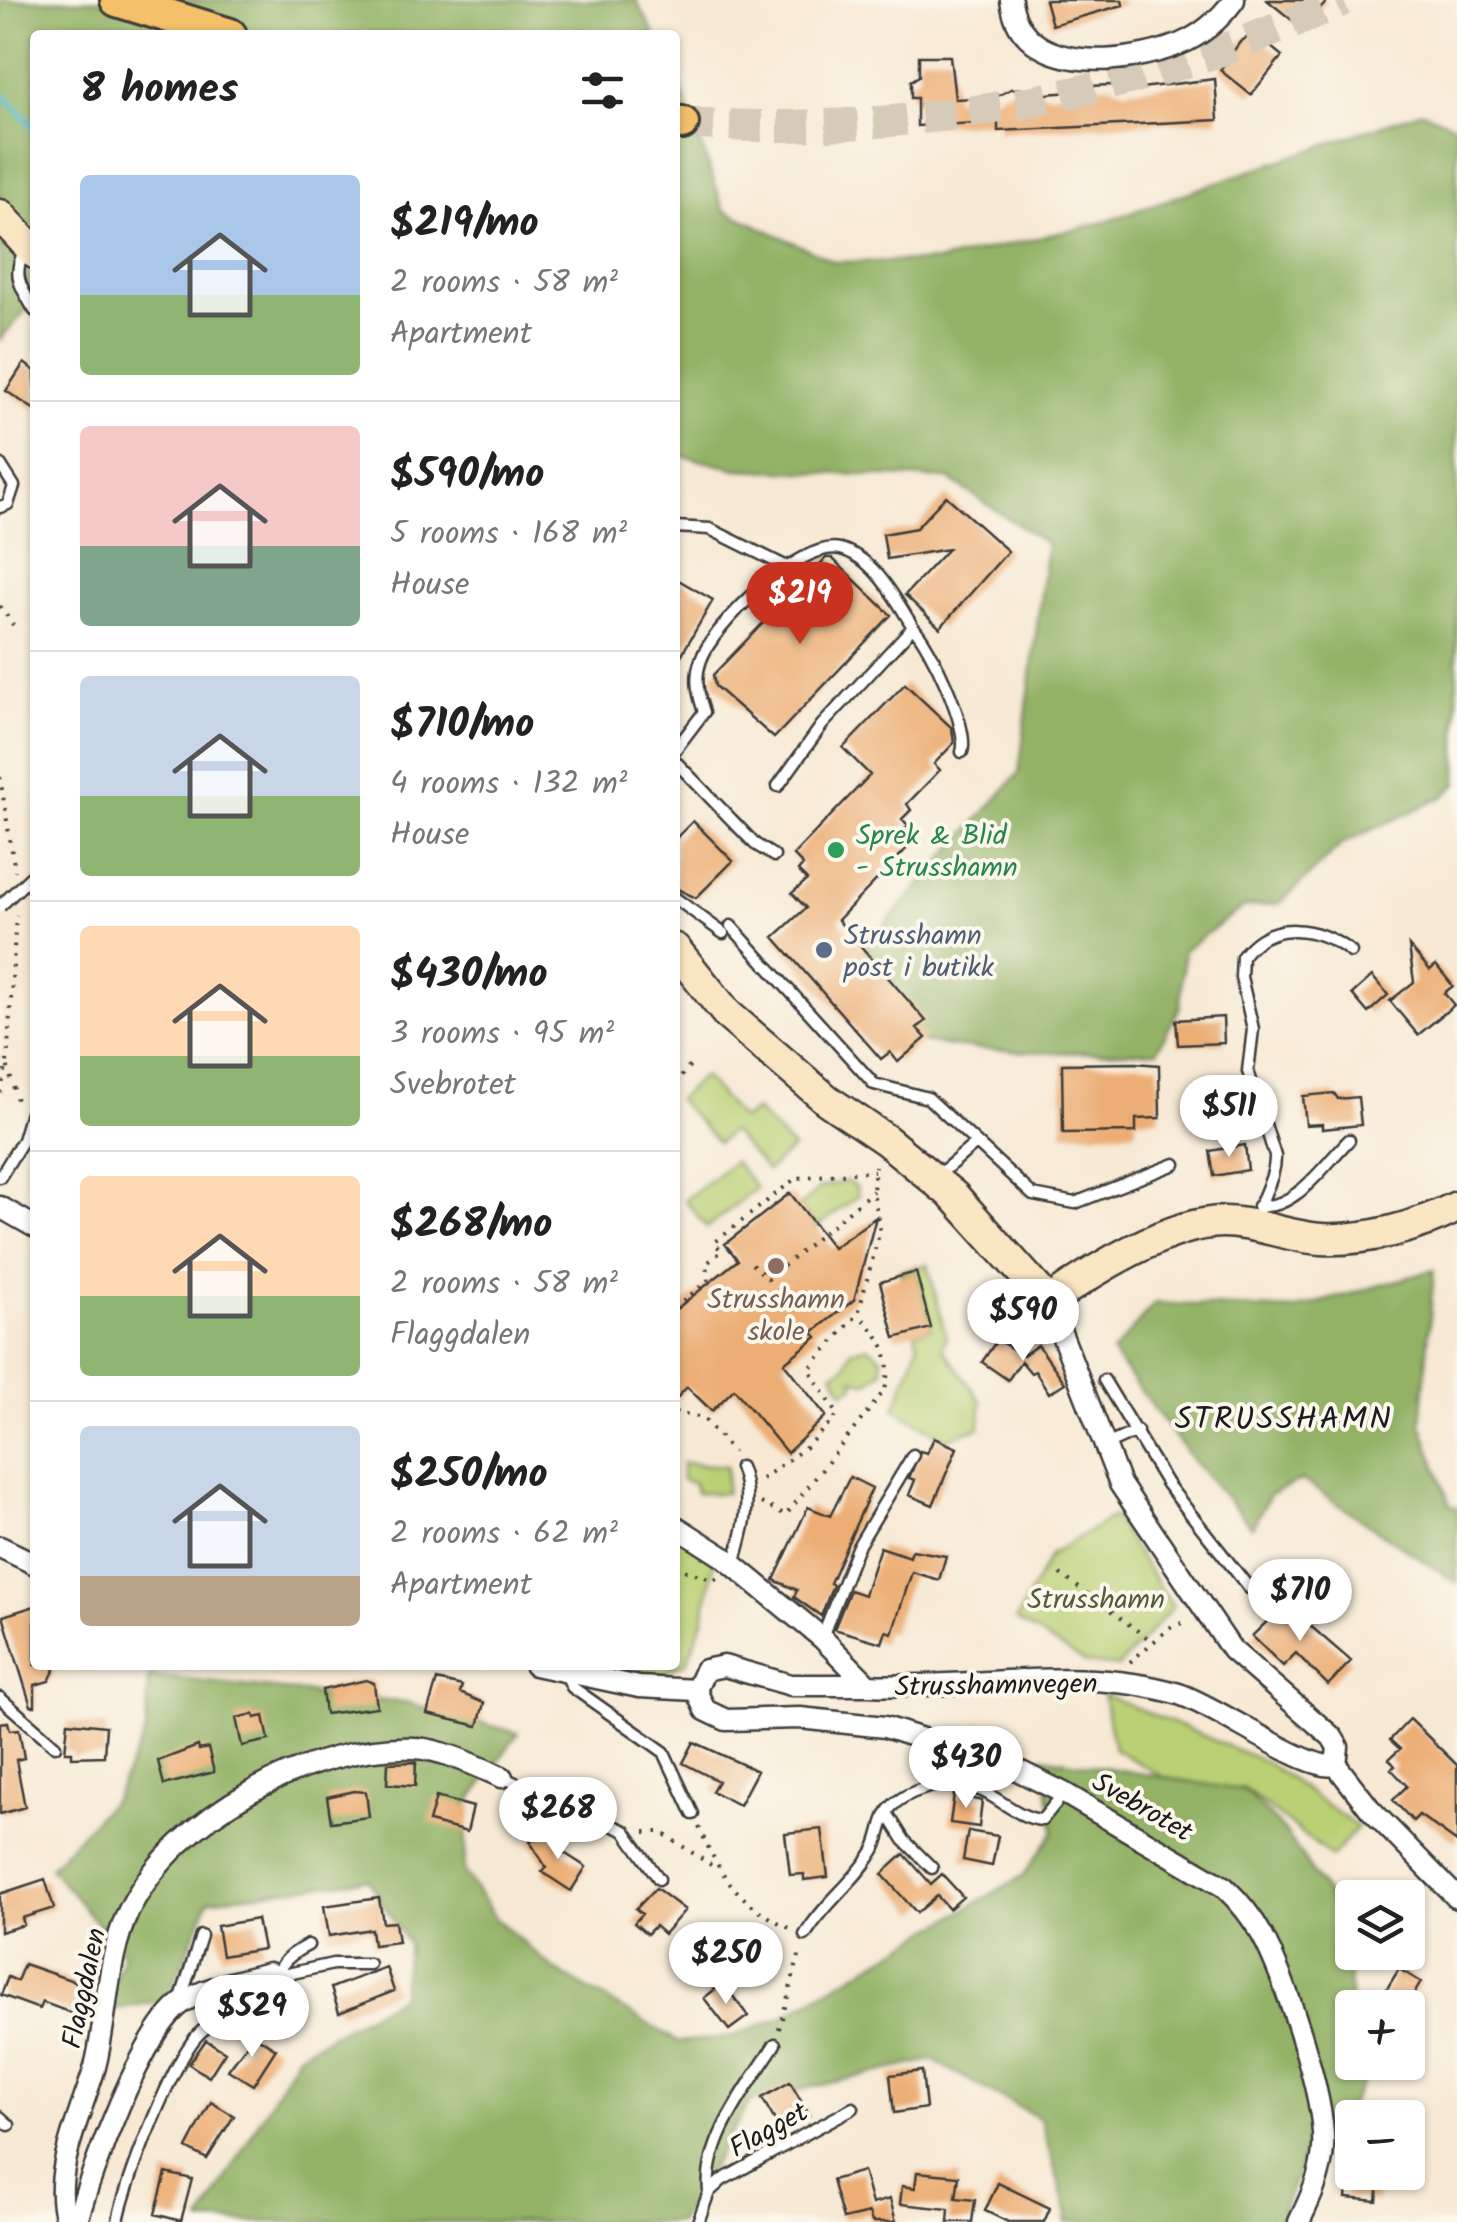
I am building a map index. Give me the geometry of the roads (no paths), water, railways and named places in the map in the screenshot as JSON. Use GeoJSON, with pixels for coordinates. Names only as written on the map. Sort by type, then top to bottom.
{"type":"FeatureCollection","features":[{"type":"Feature","properties":{"kind":"main road"},"geometry":{"type":"LineString","coordinates":[[117,0],[214,30]]}},
{"type":"Feature","properties":{"kind":"street"},"geometry":{"type":"LineString","coordinates":[[1011,0],[1018,25],[1037,47],[1051,54],[1089,59],[1182,43],[1206,29],[1234,0]]}},
{"type":"Feature","properties":{"kind":"street"},"geometry":{"type":"LineString","coordinates":[[0,215],[30,248]]}},
{"type":"Feature","properties":{"kind":"street"},"geometry":{"type":"LineString","coordinates":[[680,955],[728,1015],[827,1100],[935,1178],[1022,1268],[1049,1302],[1135,1511],[1214,1629],[1249,1670],[1332,1737],[1338,1746],[1336,1765],[1370,1810],[1457,1898]]}},
{"type":"Feature","properties":{"kind":"street"},"geometry":{"type":"LineString","coordinates":[[0,1207],[30,1223]]}},
{"type":"Feature","properties":{"kind":"street"},"geometry":{"type":"LineString","coordinates":[[1049,1302],[1111,1264],[1186,1228],[1257,1215],[1322,1239],[1389,1232],[1457,1207]]}},
{"type":"Feature","properties":{"kind":"street","name":"Strusshamnvegen"},"geometry":{"type":"LineString","coordinates":[[680,1529],[734,1565],[822,1638],[868,1685]]}},
{"type":"Feature","properties":{"kind":"street"},"geometry":{"type":"LineString","coordinates":[[0,1547],[30,1562]]}},
{"type":"Feature","properties":{"kind":"street","name":"Strusshamnvegen"},"geometry":{"type":"LineString","coordinates":[[696,1690],[705,1670],[724,1666],[790,1684],[933,1687],[1069,1680],[1116,1683],[1181,1694],[1217,1708],[1307,1763],[1324,1768],[1336,1765]]}},
{"type":"Feature","properties":{"kind":"street"},"geometry":{"type":"LineString","coordinates":[[553,1670],[639,1687],[696,1690]]}},
{"type":"Feature","properties":{"kind":"street","name":"Svebrotet"},"geometry":{"type":"LineString","coordinates":[[696,1690],[705,1710],[726,1720],[800,1718],[916,1734],[1027,1773],[1202,1870],[1234,1896],[1261,1932],[1279,1972],[1322,2125],[1317,2180],[1299,2222]]}},
{"type":"Feature","properties":{"kind":"street","name":"Flaggdalen"},"geometry":{"type":"LineString","coordinates":[[67,2222],[62,2182],[96,2061],[120,1932],[140,1892],[170,1855],[224,1809],[288,1772],[360,1751],[419,1748],[502,1777]]}},
{"type":"Feature","properties":{"kind":"street"},"geometry":{"type":"LineString","coordinates":[[76,2222],[144,2054],[160,2025],[178,2005],[200,1992],[269,1974],[274,1976]]}},
{"type":"Feature","properties":{"kind":"lane"},"geometry":{"type":"LineString","coordinates":[[30,250],[16,265],[18,284],[30,303]]}},
{"type":"Feature","properties":{"kind":"lane"},"geometry":{"type":"LineString","coordinates":[[0,464],[14,486],[12,500],[0,507]]}},
{"type":"Feature","properties":{"kind":"lane"},"geometry":{"type":"LineString","coordinates":[[680,527],[710,529],[785,566]]}},
{"type":"Feature","properties":{"kind":"lane"},"geometry":{"type":"LineString","coordinates":[[680,743],[704,712],[696,678],[701,658],[713,638],[785,566],[804,554],[841,549],[878,576],[930,648],[963,734],[962,752]]}},
{"type":"Feature","properties":{"kind":"lane"},"geometry":{"type":"LineString","coordinates":[[778,786],[822,726],[912,627]]}},
{"type":"Feature","properties":{"kind":"lane"},"geometry":{"type":"LineString","coordinates":[[680,766],[755,844],[774,856]]}},
{"type":"Feature","properties":{"kind":"lane"},"geometry":{"type":"LineString","coordinates":[[0,906],[30,878]]}},
{"type":"Feature","properties":{"kind":"lane"},"geometry":{"type":"LineString","coordinates":[[680,901],[727,929],[874,1084],[928,1098],[1034,1195],[1075,1204],[1174,1164]]}},
{"type":"Feature","properties":{"kind":"lane"},"geometry":{"type":"LineString","coordinates":[[1257,1215],[1276,1168],[1276,1156],[1248,1071],[1253,1029],[1241,977],[1242,957],[1290,928],[1329,936],[1351,952]]}},
{"type":"Feature","properties":{"kind":"lane"},"geometry":{"type":"LineString","coordinates":[[0,1177],[23,1140],[30,1117]]}},
{"type":"Feature","properties":{"kind":"lane"},"geometry":{"type":"LineString","coordinates":[[23,1140],[30,1144]]}},
{"type":"Feature","properties":{"kind":"lane"},"geometry":{"type":"LineString","coordinates":[[1257,1215],[1292,1198],[1349,1140]]}},
{"type":"Feature","properties":{"kind":"lane"},"geometry":{"type":"LineString","coordinates":[[935,1178],[976,1142]]}},
{"type":"Feature","properties":{"kind":"lane"},"geometry":{"type":"LineString","coordinates":[[1104,1380],[1167,1484],[1249,1588]]}},
{"type":"Feature","properties":{"kind":"lane"},"geometry":{"type":"LineString","coordinates":[[1105,1445],[1137,1431]]}},
{"type":"Feature","properties":{"kind":"lane"},"geometry":{"type":"LineString","coordinates":[[822,1638],[857,1548],[912,1455]]}},
{"type":"Feature","properties":{"kind":"lane"},"geometry":{"type":"LineString","coordinates":[[734,1565],[748,1493],[740,1467]]}},
{"type":"Feature","properties":{"kind":"lane"},"geometry":{"type":"LineString","coordinates":[[566,1674],[572,1686],[664,1752],[694,1814]]}},
{"type":"Feature","properties":{"kind":"lane"},"geometry":{"type":"LineString","coordinates":[[0,1698],[55,1746]]}},
{"type":"Feature","properties":{"kind":"lane","name":"Flaggdalen"},"geometry":{"type":"LineString","coordinates":[[502,1777],[625,1832],[659,1879]]}},
{"type":"Feature","properties":{"kind":"lane"},"geometry":{"type":"LineString","coordinates":[[805,1935],[819,1911],[875,1848],[888,1813],[921,1790],[952,1784],[984,1791],[1021,1815],[1042,1820],[1064,1792]]}},
{"type":"Feature","properties":{"kind":"lane"},"geometry":{"type":"LineString","coordinates":[[888,1813],[904,1840],[932,1868]]}},
{"type":"Feature","properties":{"kind":"lane"},"geometry":{"type":"LineString","coordinates":[[178,2005],[201,1936]]}},
{"type":"Feature","properties":{"kind":"lane"},"geometry":{"type":"LineString","coordinates":[[118,2222],[166,2091],[196,2035],[212,2023],[266,2004],[274,1993],[274,1976],[292,1953],[308,1945]]}},
{"type":"Feature","properties":{"kind":"lane"},"geometry":{"type":"LineString","coordinates":[[274,1976],[333,1964],[368,1964]]}},
{"type":"Feature","properties":{"kind":"lane","name":"Flagget"},"geometry":{"type":"LineString","coordinates":[[709,2192],[706,2170],[721,2134],[775,2044]]}},
{"type":"Feature","properties":{"kind":"lane","name":"Flagget"},"geometry":{"type":"LineString","coordinates":[[698,2222],[709,2192],[722,2180],[853,2108]]}},
{"type":"Feature","properties":{"kind":"waterway"},"geometry":{"type":"LineString","coordinates":[[0,92],[30,123]]}},
{"type":"Feature","properties":{"kind":"tunnel"},"geometry":{"type":"LineString","coordinates":[[682,123],[852,124],[1020,104],[1103,86],[1185,62],[1265,34],[1343,0]]}},
{"type":"Feature","properties":{"kind":"place","name":"Sprek & Blid - Strusshamn"},"geometry":{"type":"Point","coordinates":[836,850]}},
{"type":"Feature","properties":{"kind":"place","name":"Strusshamn post i butikk"},"geometry":{"type":"Point","coordinates":[824,950]}},
{"type":"Feature","properties":{"kind":"place","name":"Strusshamn skole"},"geometry":{"type":"Point","coordinates":[776,1266]}},
{"type":"Feature","properties":{"kind":"district","name":"STRUSSHAMN"},"geometry":{"type":"Point","coordinates":[1284,1418]}},
{"type":"Feature","properties":{"kind":"park label","name":"Strusshamn"},"geometry":{"type":"Point","coordinates":[1096,1598]}}]}
